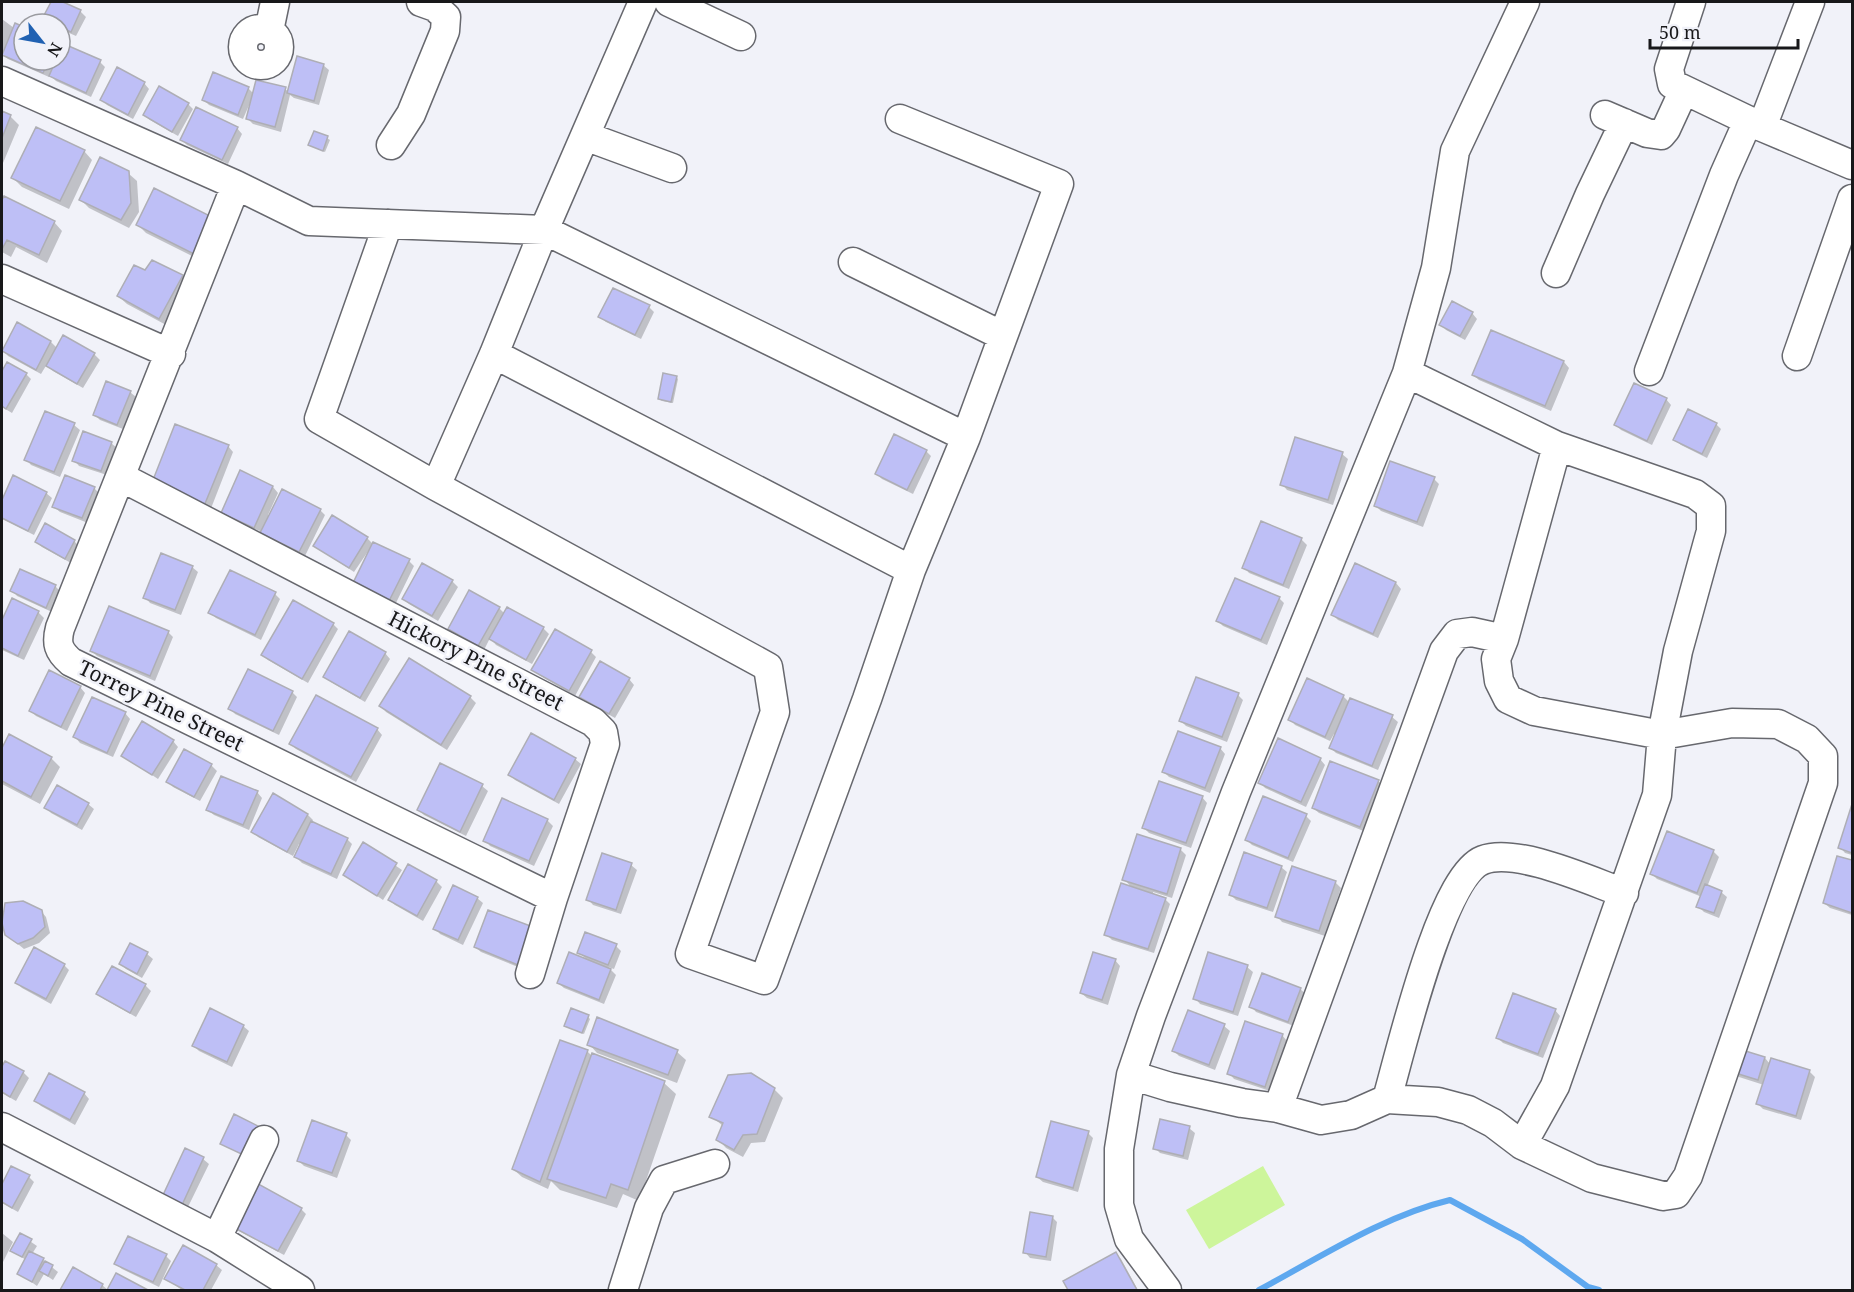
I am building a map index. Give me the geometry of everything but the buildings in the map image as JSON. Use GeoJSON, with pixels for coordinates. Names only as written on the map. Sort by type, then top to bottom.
{"type":"FeatureCollection","features":[{"type":"Feature","properties":{"kind":"street"},"geometry":{"type":"LineString","coordinates":[[269,32],[275,2]]}},
{"type":"Feature","properties":{"kind":"street"},"geometry":{"type":"LineString","coordinates":[[392,145],[411,114],[445,31],[446,17],[435,7],[421,2]]}},
{"type":"Feature","properties":{"kind":"street"},"geometry":{"type":"LineString","coordinates":[[436,486],[643,2]]}},
{"type":"Feature","properties":{"kind":"street"},"geometry":{"type":"LineString","coordinates":[[669,2],[741,36]]}},
{"type":"Feature","properties":{"kind":"street"},"geometry":{"type":"LineString","coordinates":[[1167,1290],[1128,1239],[1119,1205],[1119,1149],[1131,1076],[1151,1016],[1236,792],[1407,373],[1436,268],[1455,151],[1525,2]]}},
{"type":"Feature","properties":{"kind":"street"},"geometry":{"type":"LineString","coordinates":[[1691,2],[1669,69],[1672,84],[1755,124],[1852,165]]}},
{"type":"Feature","properties":{"kind":"street"},"geometry":{"type":"LineString","coordinates":[[1649,371],[1724,175],[1755,124],[1810,2]]}},
{"type":"Feature","properties":{"kind":"street"},"geometry":{"type":"LineString","coordinates":[[2,81],[309,220],[544,230],[966,437]]}},
{"type":"Feature","properties":{"kind":"street"},"geometry":{"type":"LineString","coordinates":[[1556,273],[1590,194],[1615,119],[1647,133],[1661,135],[1684,90]]}},
{"type":"Feature","properties":{"kind":"street"},"geometry":{"type":"LineString","coordinates":[[388,224],[319,419],[436,486],[768,667],[775,712],[690,954],[764,980],[867,699],[911,570],[966,437],[1059,184],[900,119]]}},
{"type":"Feature","properties":{"kind":"street"},"geometry":{"type":"LineString","coordinates":[[585,136],[672,168]]}},
{"type":"Feature","properties":{"kind":"street","name":"Torrey Pine Street"},"geometry":{"type":"LineString","coordinates":[[236,185],[171,354],[60,628],[57,639],[58,648],[71,662],[553,898]]}},
{"type":"Feature","properties":{"kind":"street"},"geometry":{"type":"LineString","coordinates":[[1797,356],[1852,199]]}},
{"type":"Feature","properties":{"kind":"street"},"geometry":{"type":"LineString","coordinates":[[853,262],[1003,336]]}},
{"type":"Feature","properties":{"kind":"street"},"geometry":{"type":"LineString","coordinates":[[2,279],[171,354]]}},
{"type":"Feature","properties":{"kind":"street"},"geometry":{"type":"LineString","coordinates":[[494,354],[911,570]]}},
{"type":"Feature","properties":{"kind":"street"},"geometry":{"type":"LineString","coordinates":[[1407,373],[1557,446],[1695,494],[1711,506],[1711,531],[1678,651],[1662,735],[1657,795],[1555,1086],[1522,1145]]}},
{"type":"Feature","properties":{"kind":"street"},"geometry":{"type":"LineString","coordinates":[[1131,1076],[1242,1103],[1278,1108],[1321,1120],[1351,1115],[1387,1099],[1438,1102],[1468,1110],[1493,1123],[1522,1145],[1592,1178],[1663,1197],[1676,1194],[1688,1176],[1823,783],[1822,756],[1807,739],[1778,724],[1732,723],[1662,735],[1534,711],[1508,699],[1498,681],[1496,659],[1504,639],[1557,446]]}},
{"type":"Feature","properties":{"kind":"street","name":"Hickory Pine Street"},"geometry":{"type":"LineString","coordinates":[[121,477],[593,722],[603,732],[605,744],[530,974]]}},
{"type":"Feature","properties":{"kind":"street"},"geometry":{"type":"LineString","coordinates":[[1278,1108],[1444,651],[1457,634],[1472,632],[1504,639]]}},
{"type":"Feature","properties":{"kind":"street"},"geometry":{"type":"LineString","coordinates":[[1387,1099],[1421,978],[1451,900],[1464,875],[1482,860],[1503,857],[1539,863],[1624,893]]}},
{"type":"Feature","properties":{"kind":"street"},"geometry":{"type":"LineString","coordinates":[[2,1127],[218,1238],[300,1290]]}},
{"type":"Feature","properties":{"kind":"street"},"geometry":{"type":"LineString","coordinates":[[218,1238],[264,1140]]}},
{"type":"Feature","properties":{"kind":"street"},"geometry":{"type":"LineString","coordinates":[[623,1290],[649,1208],[664,1180],[715,1164]]}},
{"type":"Feature","properties":{"kind":"green space"},"geometry":{"type":"Polygon","coordinates":[[[1263,1166],[1285,1205],[1209,1249],[1186,1210],[1263,1166]]]}},
{"type":"Feature","properties":{"kind":"waterway"},"geometry":{"type":"LineString","coordinates":[[1259,1290],[1376,1227],[1400,1216],[1450,1200],[1522,1239],[1588,1287],[1599,1290]]}}]}
